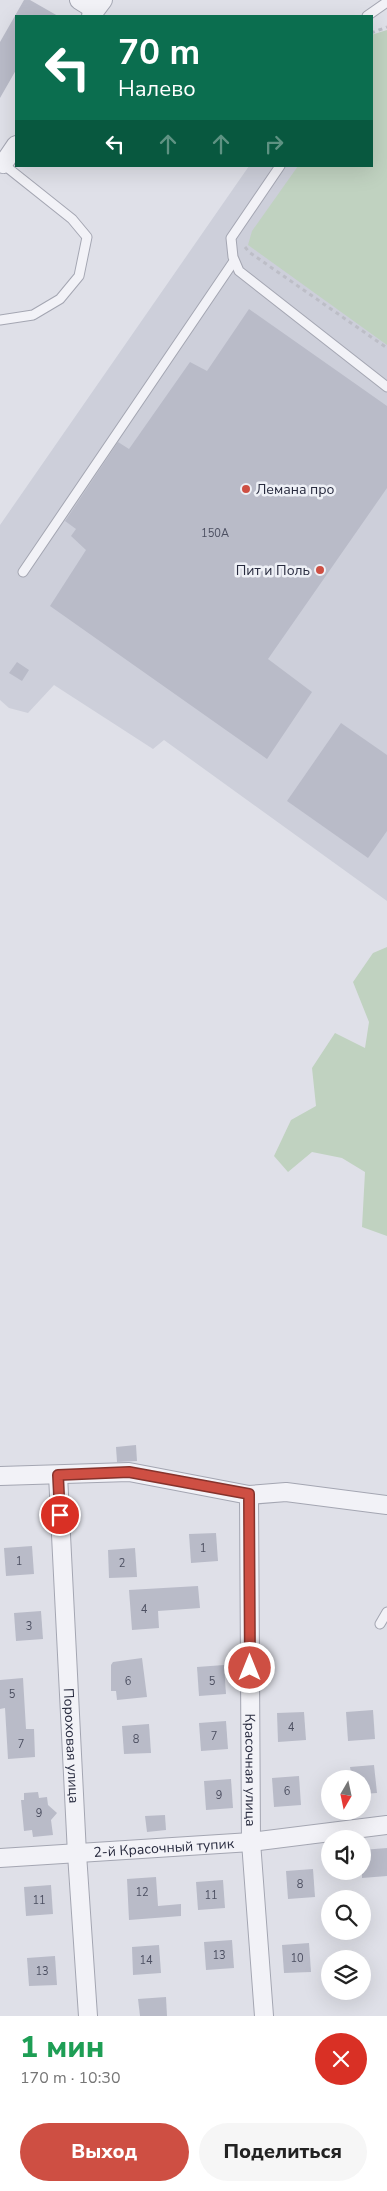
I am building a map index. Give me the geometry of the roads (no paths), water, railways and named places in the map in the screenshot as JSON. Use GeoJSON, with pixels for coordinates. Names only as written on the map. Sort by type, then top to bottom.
{"type":"FeatureCollection","features":[{"type":"Feature","properties":{"kind":"street"},"geometry":{"type":"LineString","coordinates":[[79,0],[96,9]]}},
{"type":"Feature","properties":{"kind":"street"},"geometry":{"type":"LineString","coordinates":[[1,163],[15,147]]}},
{"type":"Feature","properties":{"kind":"street"},"geometry":{"type":"LineString","coordinates":[[0,1476],[129,1472],[249,1494],[286,1492],[387,1505]]}},
{"type":"Feature","properties":{"kind":"street","name":"Пороховая улица"},"geometry":{"type":"LineString","coordinates":[[58,1475],[77,1854],[88,2016]]}},
{"type":"Feature","properties":{"kind":"street","name":"Красочная улица"},"geometry":{"type":"LineString","coordinates":[[249,1494],[251,1842],[264,2016]]}},
{"type":"Feature","properties":{"kind":"street","name":"2-й Красочный тупик"},"geometry":{"type":"LineString","coordinates":[[0,1858],[251,1842],[387,1825]]}},
{"type":"Feature","properties":{"kind":"lane"},"geometry":{"type":"LineString","coordinates":[[368,15],[387,2]]}},
{"type":"Feature","properties":{"kind":"lane"},"geometry":{"type":"LineString","coordinates":[[0,320],[33,315],[60,299],[79,276],[87,237],[72,219],[1,163]]}},
{"type":"Feature","properties":{"kind":"lane"},"geometry":{"type":"LineString","coordinates":[[279,167],[232,238],[234,261],[239,271],[387,387]]}},
{"type":"Feature","properties":{"kind":"lane"},"geometry":{"type":"LineString","coordinates":[[23,572],[234,261]]}},
{"type":"Feature","properties":{"kind":"lane"},"geometry":{"type":"LineString","coordinates":[[380,1624],[387,1612]]}},
{"type":"Feature","properties":{"kind":"place","name":"Лемана про"},"geometry":{"type":"Point","coordinates":[246,489]}},
{"type":"Feature","properties":{"kind":"place","name":"Пит и Поль"},"geometry":{"type":"Point","coordinates":[320,570]}}]}
